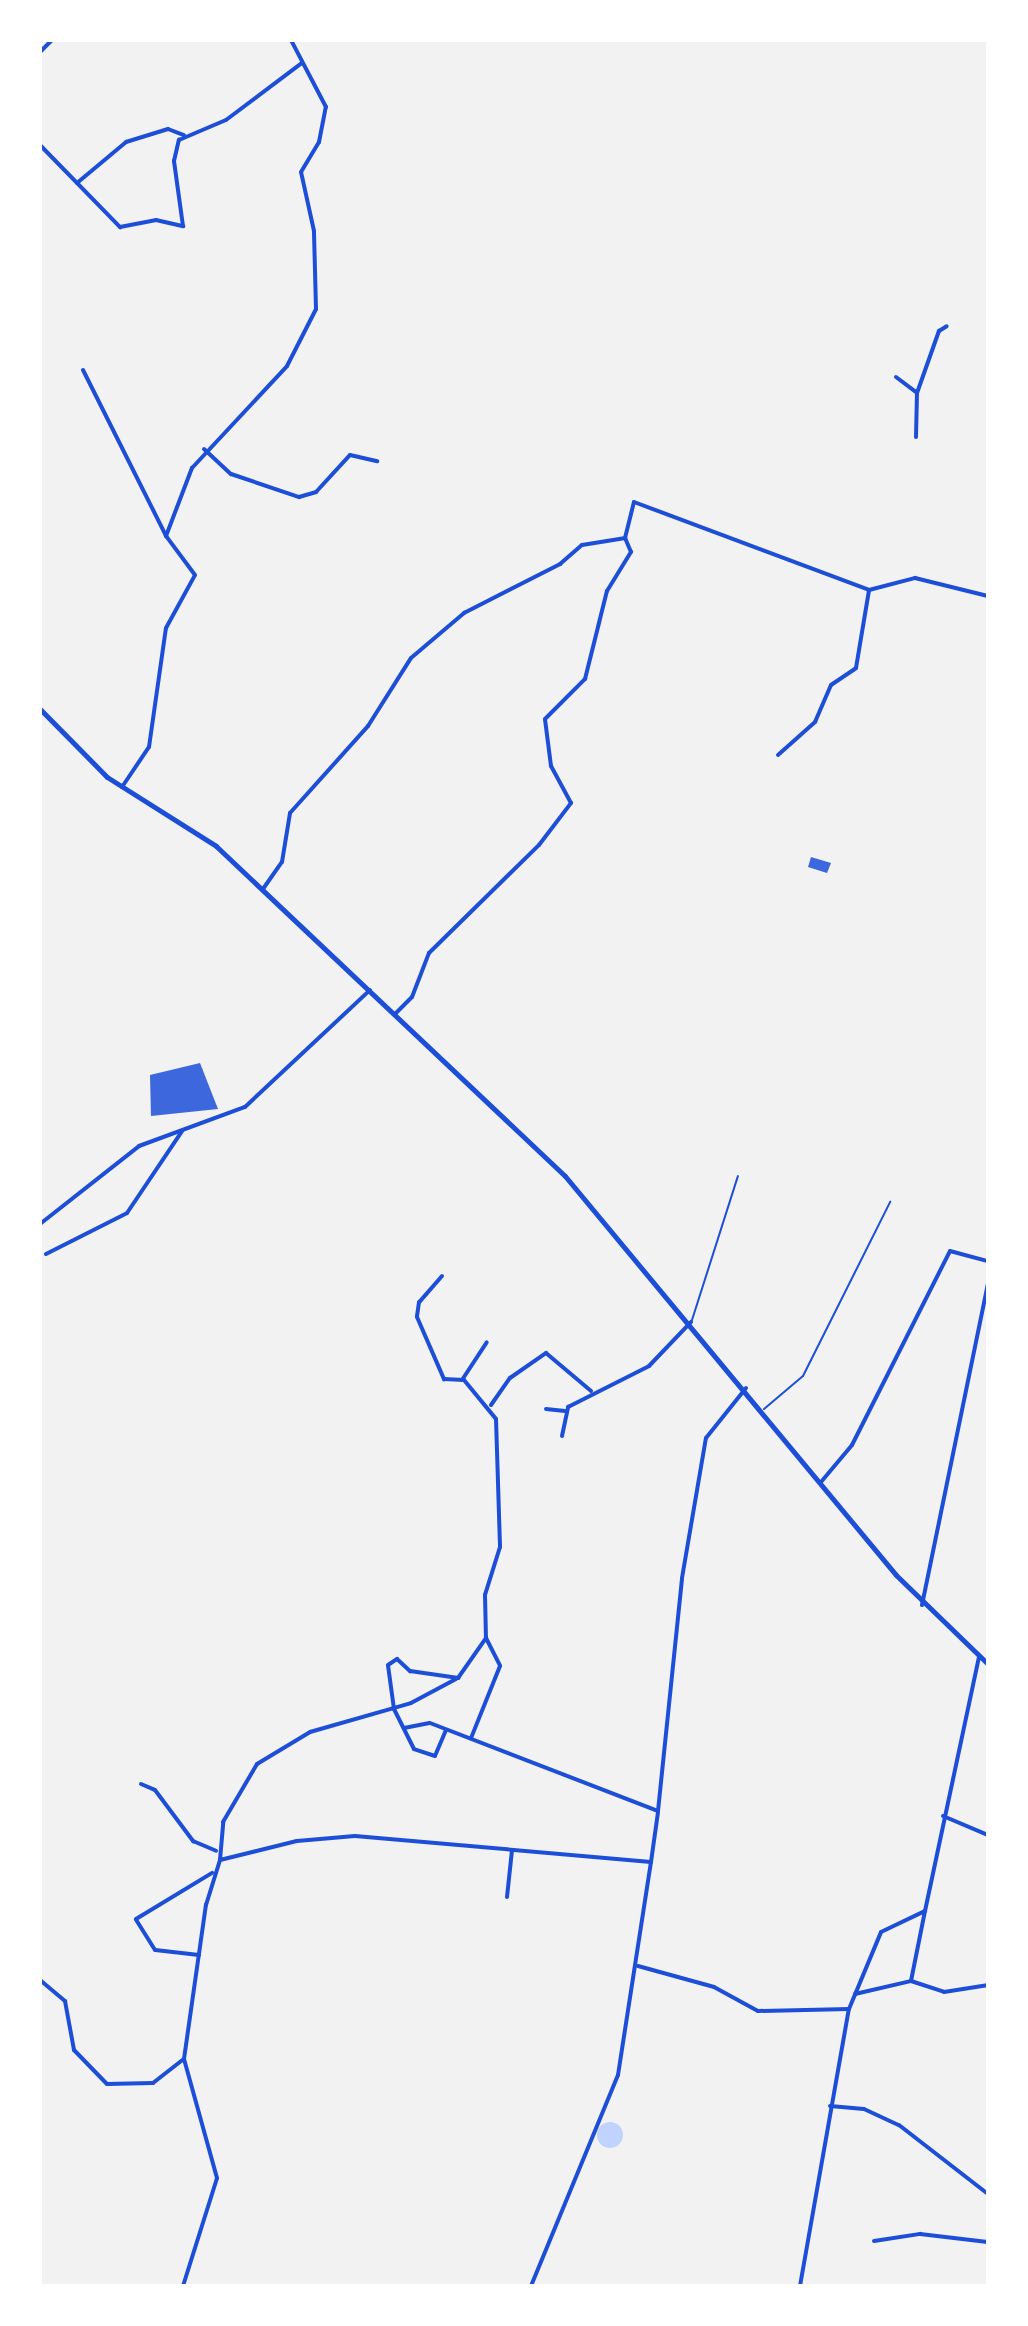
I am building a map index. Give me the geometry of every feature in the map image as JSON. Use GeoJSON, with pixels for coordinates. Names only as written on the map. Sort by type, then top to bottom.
{"type":"FeatureCollection","features":[{"type":"Feature","properties":{"kind":"street"},"geometry":{"type":"LineString","coordinates":[[40,52],[52,40]]}},
{"type":"Feature","properties":{"kind":"street"},"geometry":{"type":"LineString","coordinates":[[166,536],[204,449],[287,366],[316,309],[314,231],[301,172],[319,142],[326,107],[291,40]]}},
{"type":"Feature","properties":{"kind":"street"},"geometry":{"type":"LineString","coordinates":[[77,183],[126,142],[168,129],[184,135],[226,120],[303,63]]}},
{"type":"Feature","properties":{"kind":"street"},"geometry":{"type":"LineString","coordinates":[[40,145],[120,227],[156,220],[183,226],[174,161],[184,135]]}},
{"type":"Feature","properties":{"kind":"street"},"geometry":{"type":"LineString","coordinates":[[916,437],[917,393],[939,331],[947,326]]}},
{"type":"Feature","properties":{"kind":"street"},"geometry":{"type":"LineString","coordinates":[[83,370],[166,536],[195,575],[166,628],[149,747],[122,787]]}},
{"type":"Feature","properties":{"kind":"street"},"geometry":{"type":"LineString","coordinates":[[896,377],[917,393]]}},
{"type":"Feature","properties":{"kind":"street"},"geometry":{"type":"LineString","coordinates":[[204,449],[231,474],[299,497],[316,492],[350,455],[377,461]]}},
{"type":"Feature","properties":{"kind":"street"},"geometry":{"type":"LineString","coordinates":[[395,1014],[412,997],[429,953],[546,833],[571,801],[551,766],[545,719],[585,679],[607,591],[631,552],[625,538],[634,502],[869,590],[915,578],[988,596]]}},
{"type":"Feature","properties":{"kind":"street"},"geometry":{"type":"LineString","coordinates":[[263,889],[282,862],[293,807],[368,726],[425,643],[582,545],[625,538]]}},
{"type":"Feature","properties":{"kind":"street"},"geometry":{"type":"LineString","coordinates":[[778,755],[815,722],[831,685],[856,668],[869,590]]}},
{"type":"Feature","properties":{"kind":"street"},"geometry":{"type":"LineString","coordinates":[[40,709],[122,787],[199,833],[263,889],[565,1176],[764,1409],[922,1605],[988,1664]]}},
{"type":"Feature","properties":{"kind":"street"},"geometry":{"type":"LineString","coordinates":[[40,1224],[139,1146],[250,1103],[370,990]]}},
{"type":"Feature","properties":{"kind":"street"},"geometry":{"type":"LineString","coordinates":[[46,1254],[127,1213],[183,1129]]}},
{"type":"Feature","properties":{"kind":"street"},"geometry":{"type":"LineString","coordinates":[[821,1482],[852,1445],[950,1251],[988,1261]]}},
{"type":"Feature","properties":{"kind":"street"},"geometry":{"type":"LineString","coordinates":[[442,1276],[419,1302],[417,1317],[440,1373],[451,1384],[462,1380],[487,1342]]}},
{"type":"Feature","properties":{"kind":"street"},"geometry":{"type":"LineString","coordinates":[[922,1605],[988,1284]]}},
{"type":"Feature","properties":{"kind":"street"},"geometry":{"type":"LineString","coordinates":[[546,1409],[565,1411],[591,1391],[649,1366],[691,1322]]}},
{"type":"Feature","properties":{"kind":"street"},"geometry":{"type":"LineString","coordinates":[[471,1738],[500,1666],[486,1638],[485,1595],[501,1541],[491,1405],[510,1378],[546,1353],[591,1391]]}},
{"type":"Feature","properties":{"kind":"street"},"geometry":{"type":"LineString","coordinates":[[462,1380],[491,1405]]}},
{"type":"Feature","properties":{"kind":"street"},"geometry":{"type":"LineString","coordinates":[[531,2286],[573,2170],[613,2093],[637,1966],[658,1811],[682,1578],[706,1438],[746,1388]]}},
{"type":"Feature","properties":{"kind":"street"},"geometry":{"type":"LineString","coordinates":[[562,1436],[565,1411]]}},
{"type":"Feature","properties":{"kind":"street"},"geometry":{"type":"LineString","coordinates":[[220,1860],[216,1851],[228,1811],[257,1764],[310,1732],[394,1709],[458,1678],[486,1638]]}},
{"type":"Feature","properties":{"kind":"street"},"geometry":{"type":"LineString","coordinates":[[911,1981],[943,1816],[979,1657]]}},
{"type":"Feature","properties":{"kind":"street"},"geometry":{"type":"LineString","coordinates":[[446,1729],[432,1758],[414,1749],[394,1709],[385,1673],[394,1660],[410,1671],[458,1678]]}},
{"type":"Feature","properties":{"kind":"street"},"geometry":{"type":"LineString","coordinates":[[404,1728],[424,1723],[446,1729],[658,1811]]}},
{"type":"Feature","properties":{"kind":"street"},"geometry":{"type":"LineString","coordinates":[[141,1784],[155,1790],[193,1841],[216,1851]]}},
{"type":"Feature","properties":{"kind":"street"},"geometry":{"type":"LineString","coordinates":[[943,1816],[988,1835]]}},
{"type":"Feature","properties":{"kind":"street"},"geometry":{"type":"LineString","coordinates":[[183,2286],[217,2164],[184,2059],[212,1873],[220,1860],[297,1841],[355,1836],[651,1862]]}},
{"type":"Feature","properties":{"kind":"street"},"geometry":{"type":"LineString","coordinates":[[507,1897],[512,1850]]}},
{"type":"Feature","properties":{"kind":"street"},"geometry":{"type":"LineString","coordinates":[[199,1955],[155,1950],[136,1919],[212,1873]]}},
{"type":"Feature","properties":{"kind":"street"},"geometry":{"type":"LineString","coordinates":[[800,2286],[849,2009],[887,1925],[925,1911]]}},
{"type":"Feature","properties":{"kind":"street"},"geometry":{"type":"LineString","coordinates":[[637,1966],[716,1987],[758,2011],[849,2009]]}},
{"type":"Feature","properties":{"kind":"street"},"geometry":{"type":"LineString","coordinates":[[40,1980],[65,2001],[74,2050],[107,2084],[153,2083],[184,2059]]}},
{"type":"Feature","properties":{"kind":"street"},"geometry":{"type":"LineString","coordinates":[[855,1994],[911,1981],[944,1992],[988,1985]]}},
{"type":"Feature","properties":{"kind":"street"},"geometry":{"type":"LineString","coordinates":[[830,2106],[864,2109],[899,2125],[988,2194]]}},
{"type":"Feature","properties":{"kind":"street"},"geometry":{"type":"LineString","coordinates":[[874,2241],[920,2234],[988,2242]]}},
{"type":"Feature","properties":{"kind":"lane"},"geometry":{"type":"LineString","coordinates":[[691,1322],[738,1176]]}},
{"type":"Feature","properties":{"kind":"lane"},"geometry":{"type":"LineString","coordinates":[[764,1409],[803,1376],[890,1202]]}},
{"type":"Feature","properties":{"kind":"water"},"geometry":{"type":"Polygon","coordinates":[[[610,2122],[619,2126],[623,2135],[619,2144],[610,2148],[601,2144],[597,2135],[601,2126],[610,2122]]]}},
{"type":"Feature","properties":{"kind":"building"},"geometry":{"type":"Polygon","coordinates":[[[811,857],[831,863],[827,873],[808,867],[811,857]]]}},
{"type":"Feature","properties":{"kind":"building"},"geometry":{"type":"Polygon","coordinates":[[[200,1063],[218,1109],[151,1116],[150,1075],[200,1063]]]}}]}
